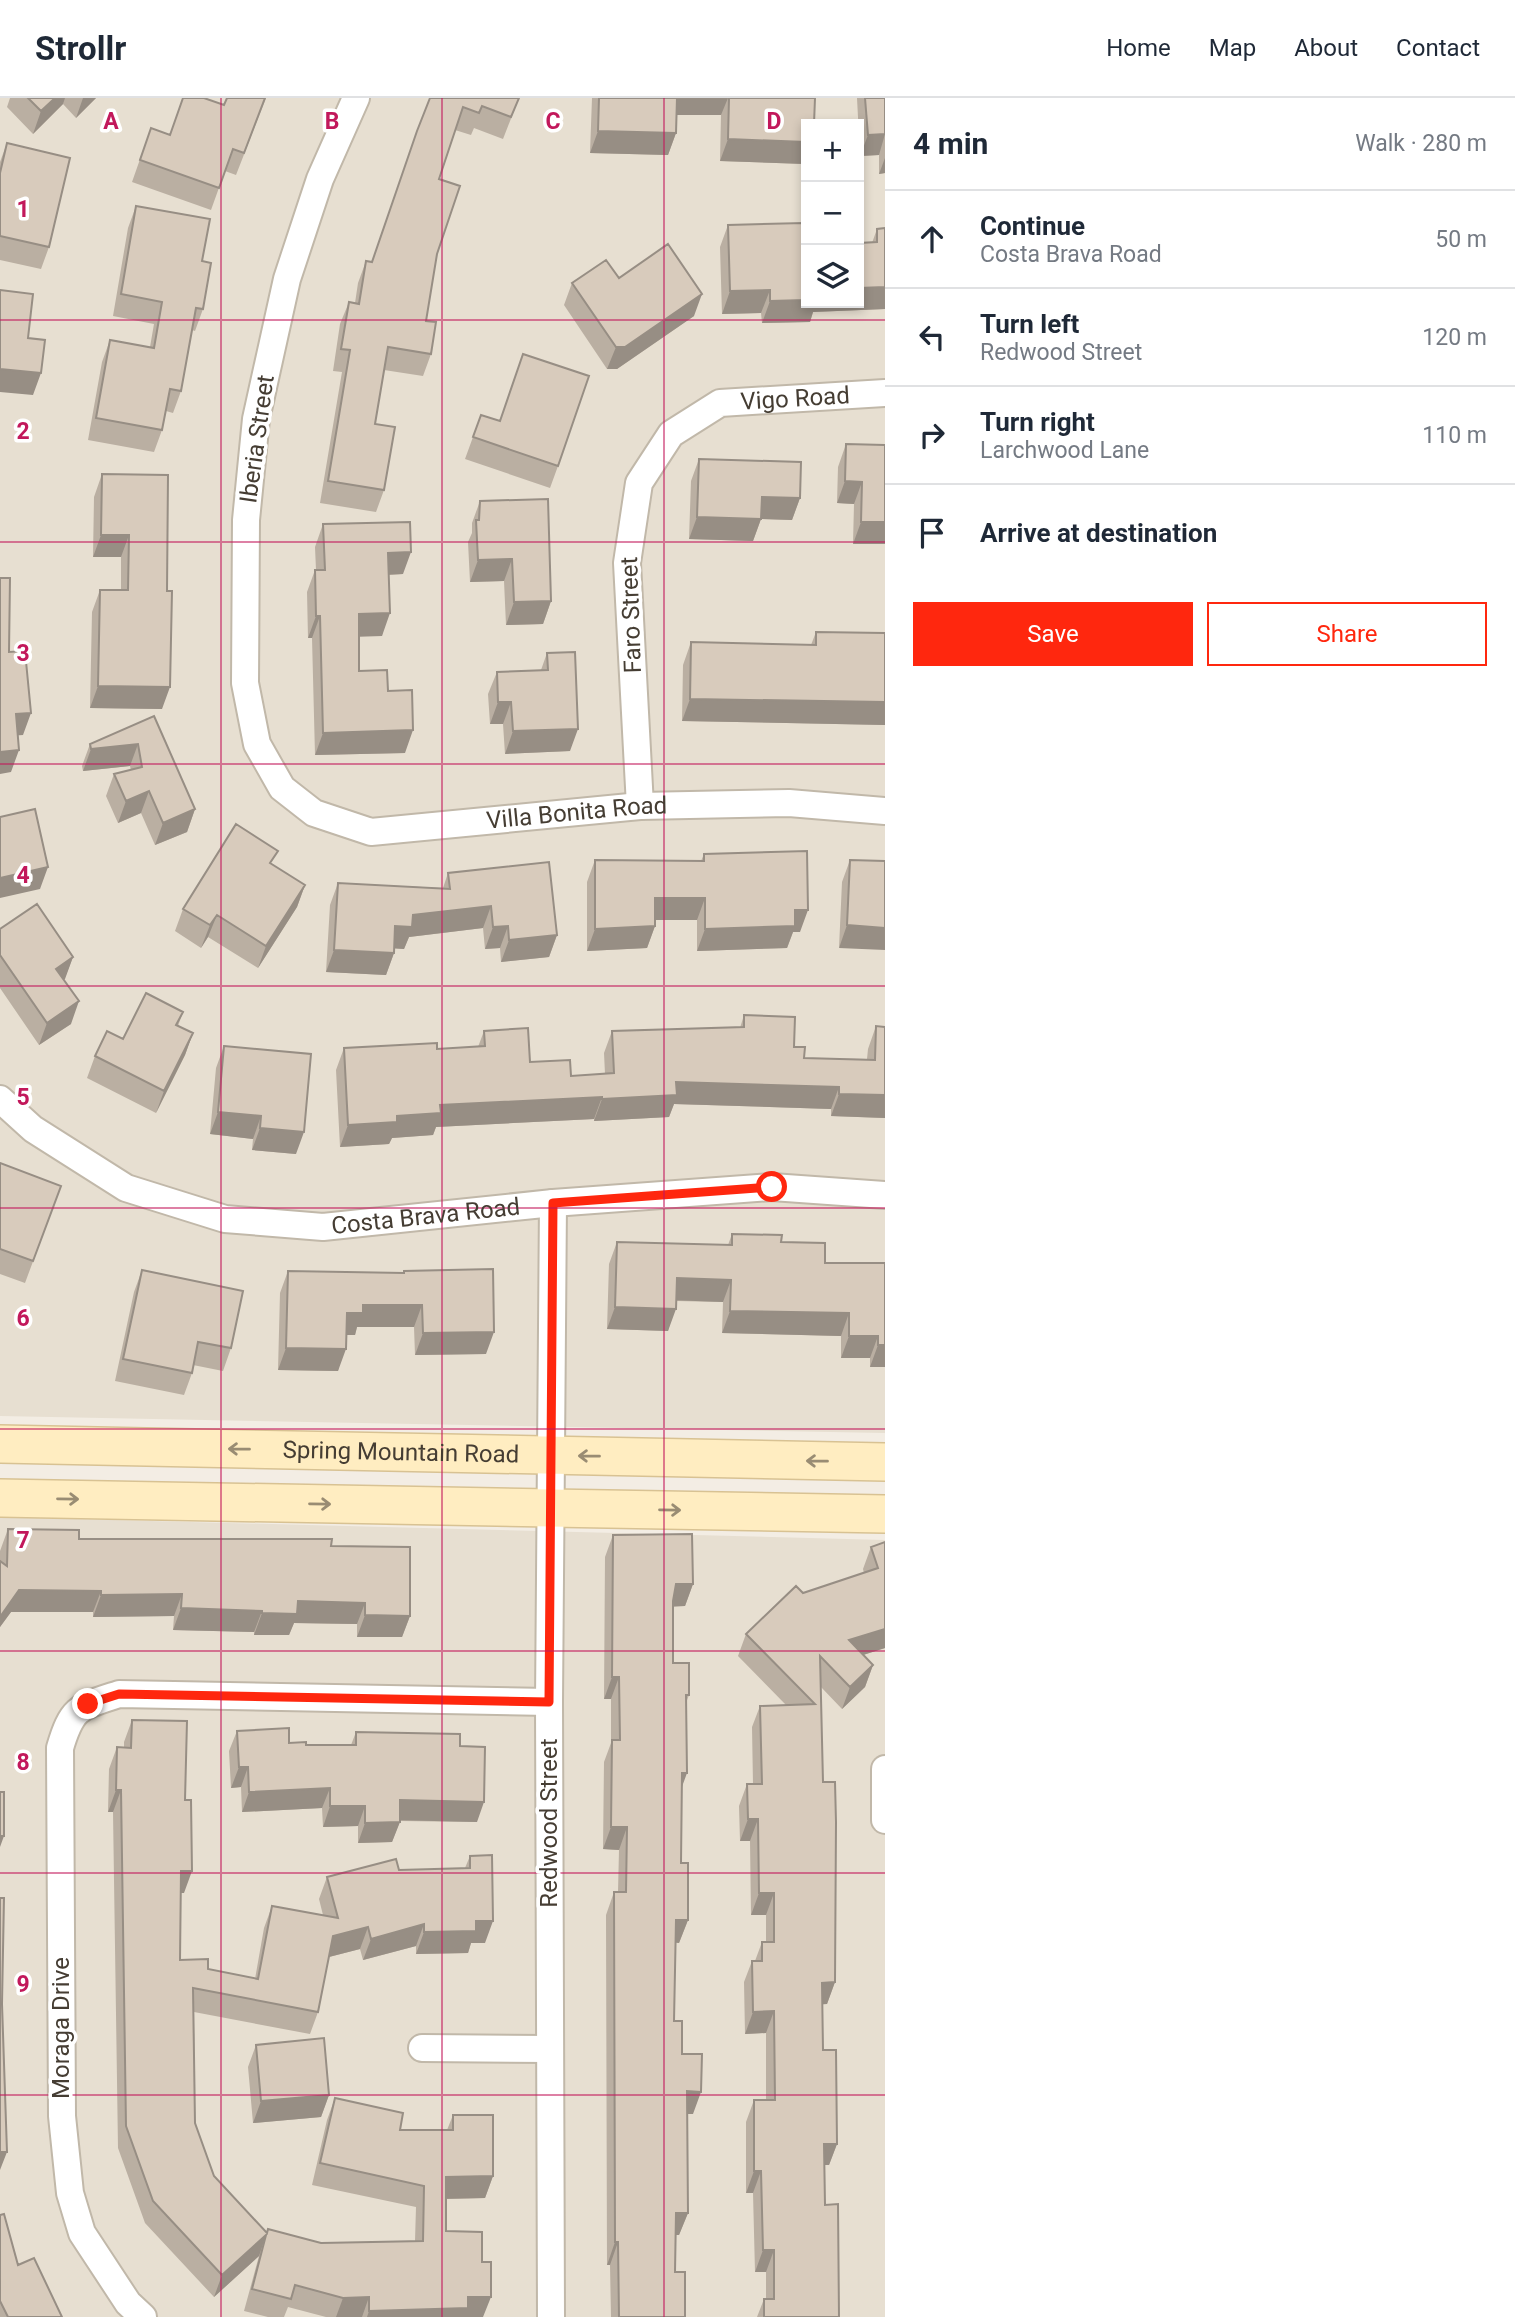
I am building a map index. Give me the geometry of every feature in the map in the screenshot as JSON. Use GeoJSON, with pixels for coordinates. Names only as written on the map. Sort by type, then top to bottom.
{"type":"FeatureCollection","features":[{"type":"Feature","properties":{"kind":"main road","name":"Spring Mountain Road"},"geometry":{"type":"LineString","coordinates":[[7,1446],[885,1462]]}},
{"type":"Feature","properties":{"kind":"main road"},"geometry":{"type":"LineString","coordinates":[[0,1498],[885,1514]]}},
{"type":"Feature","properties":{"kind":"street","name":"Iberia Street"},"geometry":{"type":"LineString","coordinates":[[282,788],[257,744],[245,683],[246,520],[255,431],[287,279],[320,179],[356,98]]}},
{"type":"Feature","properties":{"kind":"street","name":"Vigo Road"},"geometry":{"type":"LineString","coordinates":[[671,434],[720,403],[885,393]]}},
{"type":"Feature","properties":{"kind":"street","name":"Faro Street"},"geometry":{"type":"LineString","coordinates":[[640,806],[627,564],[639,482],[671,434]]}},
{"type":"Feature","properties":{"kind":"street","name":"Villa Bonita Road"},"geometry":{"type":"LineString","coordinates":[[282,788],[314,813],[371,832],[640,806],[789,803],[885,811]]}},
{"type":"Feature","properties":{"kind":"street","name":"Costa Brava Road"},"geometry":{"type":"LineString","coordinates":[[0,1099],[33,1129],[127,1188],[225,1219],[323,1227],[553,1203],[772,1187],[885,1195]]}},
{"type":"Feature","properties":{"kind":"street","name":"Redwood Street"},"geometry":{"type":"LineString","coordinates":[[551,2317],[549,1702],[553,1203]]}},
{"type":"Feature","properties":{"kind":"street","name":"Moraga Drive"},"geometry":{"type":"LineString","coordinates":[[143,2317],[128,2303],[82,2233],[70,2193],[62,2116],[61,1789],[61,1748],[69,1718],[88,1704],[119,1694],[549,1702]]}},
{"type":"Feature","properties":{"kind":"street"},"geometry":{"type":"LineString","coordinates":[[885,1769],[885,1820]]}},
{"type":"Feature","properties":{"kind":"street"},"geometry":{"type":"LineString","coordinates":[[422,2048],[550,2049]]}},
{"type":"Feature","properties":{"kind":"shaded area"},"geometry":{"type":"Polygon","coordinates":[[[0,98],[885,98],[885,1433],[0,1416],[0,98]]]}},
{"type":"Feature","properties":{"kind":"shaded area"},"geometry":{"type":"Polygon","coordinates":[[[0,1517],[885,1540],[885,2317],[0,2317],[0,1517]]]}},
{"type":"Feature","properties":{"kind":"building"},"geometry":{"type":"Polygon","coordinates":[[[28,98],[55,98],[41,111],[28,98]]]}},
{"type":"Feature","properties":{"kind":"building"},"geometry":{"type":"Polygon","coordinates":[[[183,98],[204,98],[224,105],[227,98],[265,98],[244,153],[233,149],[219,188],[140,160],[151,128],[170,135],[183,98]]]}},
{"type":"Feature","properties":{"kind":"building"},"geometry":{"type":"Polygon","coordinates":[[[430,98],[519,98],[511,117],[482,106],[479,113],[463,107],[439,179],[460,186],[437,254],[426,321],[436,322],[431,354],[388,347],[375,424],[395,427],[384,490],[328,481],[350,350],[341,349],[349,302],[359,304],[366,261],[372,262],[430,98]]]}},
{"type":"Feature","properties":{"kind":"building"},"geometry":{"type":"Polygon","coordinates":[[[599,98],[677,98],[676,133],[598,131],[599,98]]]}},
{"type":"Feature","properties":{"kind":"building"},"geometry":{"type":"Polygon","coordinates":[[[729,98],[815,98],[814,119],[801,119],[801,142],[728,139],[729,98]]]}},
{"type":"Feature","properties":{"kind":"building"},"geometry":{"type":"Polygon","coordinates":[[[865,98],[885,98],[885,134],[868,135],[865,98]]]}},
{"type":"Feature","properties":{"kind":"building"},"geometry":{"type":"Polygon","coordinates":[[[7,143],[70,158],[49,247],[0,236],[0,173],[7,143]]]}},
{"type":"Feature","properties":{"kind":"building"},"geometry":{"type":"Polygon","coordinates":[[[136,206],[210,219],[202,261],[211,263],[203,309],[196,308],[181,391],[170,389],[162,430],[96,418],[110,340],[154,348],[162,302],[121,294],[136,206]]]}},
{"type":"Feature","properties":{"kind":"building"},"geometry":{"type":"Polygon","coordinates":[[[801,223],[801,300],[770,301],[770,290],[730,291],[728,225],[801,223]]]}},
{"type":"Feature","properties":{"kind":"building"},"geometry":{"type":"Polygon","coordinates":[[[885,228],[885,287],[864,288],[864,243],[877,242],[877,229],[885,228]]]}},
{"type":"Feature","properties":{"kind":"building"},"geometry":{"type":"Polygon","coordinates":[[[668,244],[702,294],[625,347],[616,347],[572,283],[606,260],[619,278],[668,244]]]}},
{"type":"Feature","properties":{"kind":"building"},"geometry":{"type":"Polygon","coordinates":[[[0,290],[33,294],[28,338],[45,340],[41,373],[0,369],[0,290]]]}},
{"type":"Feature","properties":{"kind":"building"},"geometry":{"type":"Polygon","coordinates":[[[523,354],[589,376],[558,466],[473,437],[481,415],[500,421],[523,354]]]}},
{"type":"Feature","properties":{"kind":"building"},"geometry":{"type":"Polygon","coordinates":[[[846,444],[885,445],[885,522],[861,522],[862,482],[845,481],[846,444]]]}},
{"type":"Feature","properties":{"kind":"building"},"geometry":{"type":"Polygon","coordinates":[[[699,459],[801,462],[800,498],[762,497],[761,519],[697,517],[699,459]]]}},
{"type":"Feature","properties":{"kind":"building"},"geometry":{"type":"Polygon","coordinates":[[[102,474],[168,475],[167,591],[172,591],[170,687],[98,686],[100,590],[128,590],[129,535],[101,535],[102,474]]]}},
{"type":"Feature","properties":{"kind":"building"},"geometry":{"type":"Polygon","coordinates":[[[548,499],[551,601],[514,602],[512,559],[478,560],[476,520],[479,520],[480,501],[548,499]]]}},
{"type":"Feature","properties":{"kind":"building"},"geometry":{"type":"Polygon","coordinates":[[[410,522],[411,552],[388,553],[390,613],[359,614],[359,671],[387,670],[388,691],[412,690],[413,730],[323,733],[320,616],[316,616],[315,570],[325,570],[323,524],[410,522]]]}},
{"type":"Feature","properties":{"kind":"building"},"geometry":{"type":"Polygon","coordinates":[[[0,578],[10,578],[9,652],[25,651],[31,713],[16,714],[19,750],[0,752],[0,578]]]}},
{"type":"Feature","properties":{"kind":"building"},"geometry":{"type":"Polygon","coordinates":[[[816,632],[885,633],[885,702],[690,699],[691,642],[816,645],[816,632]]]}},
{"type":"Feature","properties":{"kind":"building"},"geometry":{"type":"Polygon","coordinates":[[[575,652],[578,729],[513,731],[511,702],[498,702],[497,672],[548,670],[547,653],[575,652]]]}},
{"type":"Feature","properties":{"kind":"building"},"geometry":{"type":"Polygon","coordinates":[[[154,716],[195,809],[163,823],[149,791],[126,801],[114,774],[142,767],[138,744],[91,749],[90,744],[154,716]]]}},
{"type":"Feature","properties":{"kind":"building"},"geometry":{"type":"Polygon","coordinates":[[[35,809],[48,867],[0,878],[0,817],[35,809]]]}},
{"type":"Feature","properties":{"kind":"building"},"geometry":{"type":"Polygon","coordinates":[[[236,824],[278,851],[270,863],[305,885],[266,946],[217,915],[210,925],[183,909],[236,824]]]}},
{"type":"Feature","properties":{"kind":"building"},"geometry":{"type":"Polygon","coordinates":[[[807,851],[808,910],[795,910],[795,926],[705,929],[705,898],[655,898],[655,926],[595,929],[595,860],[704,861],[704,854],[807,851]]]}},
{"type":"Feature","properties":{"kind":"building"},"geometry":{"type":"Polygon","coordinates":[[[850,860],[885,861],[885,928],[847,925],[850,860]]]}},
{"type":"Feature","properties":{"kind":"building"},"geometry":{"type":"Polygon","coordinates":[[[549,862],[557,935],[509,940],[508,926],[493,927],[491,906],[413,915],[412,927],[395,926],[394,953],[334,950],[338,883],[450,889],[448,873],[549,862]]]}},
{"type":"Feature","properties":{"kind":"building"},"geometry":{"type":"Polygon","coordinates":[[[37,904],[73,957],[56,969],[79,1001],[47,1023],[0,955],[0,929],[37,904]]]}},
{"type":"Feature","properties":{"kind":"building"},"geometry":{"type":"Polygon","coordinates":[[[146,993],[183,1012],[176,1025],[193,1033],[164,1091],[95,1056],[107,1031],[123,1039],[146,993]]]}},
{"type":"Feature","properties":{"kind":"building"},"geometry":{"type":"Polygon","coordinates":[[[744,1015],[795,1017],[794,1047],[805,1047],[804,1058],[875,1060],[876,1026],[885,1027],[885,1095],[839,1094],[839,1087],[676,1082],[677,1095],[440,1105],[441,1113],[397,1116],[397,1122],[348,1125],[344,1048],[437,1043],[437,1049],[485,1046],[484,1031],[528,1028],[530,1062],[570,1060],[571,1076],[614,1073],[612,1031],[744,1027],[744,1015]]]}},
{"type":"Feature","properties":{"kind":"building"},"geometry":{"type":"Polygon","coordinates":[[[224,1046],[311,1054],[304,1132],[260,1128],[261,1116],[218,1112],[224,1046]]]}},
{"type":"Feature","properties":{"kind":"building"},"geometry":{"type":"Polygon","coordinates":[[[0,1163],[61,1186],[33,1261],[0,1249],[0,1163]]]}},
{"type":"Feature","properties":{"kind":"building"},"geometry":{"type":"Polygon","coordinates":[[[732,1234],[782,1235],[781,1242],[825,1243],[825,1263],[885,1263],[885,1345],[878,1345],[878,1336],[849,1336],[849,1313],[730,1311],[731,1280],[677,1278],[676,1309],[615,1307],[617,1242],[732,1245],[732,1234]]]}},
{"type":"Feature","properties":{"kind":"building"},"geometry":{"type":"Polygon","coordinates":[[[493,1269],[494,1332],[423,1333],[422,1305],[363,1305],[363,1313],[347,1313],[346,1349],[286,1348],[288,1271],[404,1273],[493,1269]]]}},
{"type":"Feature","properties":{"kind":"building"},"geometry":{"type":"Polygon","coordinates":[[[142,1270],[243,1291],[231,1348],[198,1342],[192,1373],[123,1359],[142,1270]]]}},
{"type":"Feature","properties":{"kind":"building"},"geometry":{"type":"Polygon","coordinates":[[[8,1529],[79,1530],[79,1539],[332,1539],[331,1546],[410,1547],[410,1616],[365,1615],[365,1603],[298,1601],[297,1614],[262,1613],[181,1608],[182,1594],[101,1595],[101,1591],[19,1590],[0,1617],[0,1561],[7,1566],[8,1529]]]}},
{"type":"Feature","properties":{"kind":"building"},"geometry":{"type":"Polygon","coordinates":[[[692,1534],[693,1584],[676,1584],[673,1601],[673,1663],[689,1663],[689,1695],[686,1695],[687,1773],[682,1773],[681,1863],[688,1863],[688,1920],[676,1920],[674,2021],[682,2021],[682,2054],[702,2054],[701,2092],[687,2091],[688,2213],[676,2213],[675,2272],[685,2272],[685,2317],[619,2317],[618,2242],[615,2242],[614,1892],[626,1892],[627,1827],[611,1827],[612,1740],[620,1740],[619,1677],[612,1677],[613,1535],[692,1534]]]}},
{"type":"Feature","properties":{"kind":"building"},"geometry":{"type":"Polygon","coordinates":[[[885,1542],[885,1629],[849,1640],[873,1665],[850,1687],[820,1656],[823,1782],[835,1782],[835,1982],[822,1983],[823,2050],[836,2050],[837,2144],[824,2144],[825,2205],[838,2204],[839,2317],[764,2317],[764,2299],[774,2299],[774,2250],[763,2250],[761,2171],[754,2171],[754,2100],[775,2100],[774,2011],[753,2012],[752,1961],[762,1961],[762,1942],[774,1942],[774,1893],[759,1893],[758,1819],[748,1819],[747,1784],[762,1784],[760,1706],[815,1704],[746,1634],[796,1586],[803,1593],[878,1568],[871,1547],[885,1542]]]}},
{"type":"Feature","properties":{"kind":"building"},"geometry":{"type":"Polygon","coordinates":[[[132,1720],[187,1721],[185,1800],[191,1800],[192,1871],[181,1871],[180,1960],[208,1959],[208,1969],[258,1979],[272,1906],[338,1918],[327,1877],[396,1859],[399,1870],[470,1868],[470,1856],[492,1855],[493,1921],[476,1921],[476,1931],[424,1932],[424,1924],[371,1939],[368,1927],[333,1936],[318,2012],[193,1988],[195,2123],[214,2176],[267,2233],[268,2229],[321,2243],[423,2241],[424,2186],[320,2163],[335,2098],[403,2113],[400,2130],[453,2130],[453,2115],[493,2115],[493,2176],[446,2177],[446,2231],[482,2232],[482,2262],[491,2262],[491,2297],[468,2297],[468,2308],[369,2311],[369,2297],[343,2298],[295,2285],[291,2299],[252,2289],[266,2235],[222,2275],[153,2201],[126,2126],[121,1790],[116,1790],[117,1747],[131,1748],[132,1720]]]}},
{"type":"Feature","properties":{"kind":"building"},"geometry":{"type":"Polygon","coordinates":[[[289,1728],[289,1743],[306,1742],[306,1745],[356,1745],[356,1732],[460,1734],[460,1746],[485,1747],[484,1802],[400,1800],[400,1822],[365,1823],[365,1806],[330,1806],[330,1788],[249,1792],[248,1767],[239,1767],[237,1731],[289,1728]]]}},
{"type":"Feature","properties":{"kind":"building"},"geometry":{"type":"Polygon","coordinates":[[[0,1792],[4,1792],[4,1836],[0,1836],[0,1792]]]}},
{"type":"Feature","properties":{"kind":"building"},"geometry":{"type":"Polygon","coordinates":[[[0,1898],[4,1898],[2,2004],[7,2152],[0,2152],[0,1898]]]}},
{"type":"Feature","properties":{"kind":"building"},"geometry":{"type":"Polygon","coordinates":[[[324,2038],[329,2095],[261,2101],[256,2045],[324,2038]]]}},
{"type":"Feature","properties":{"kind":"building"},"geometry":{"type":"Polygon","coordinates":[[[4,2214],[18,2265],[34,2258],[62,2317],[8,2317],[0,2301],[0,2215],[4,2214]]]}},
{"type":"Feature","properties":{"kind":"route"},"geometry":{"type":"LineString","coordinates":[[88,1704],[119,1694],[549,1702],[553,1203],[772,1187]]}}]}
